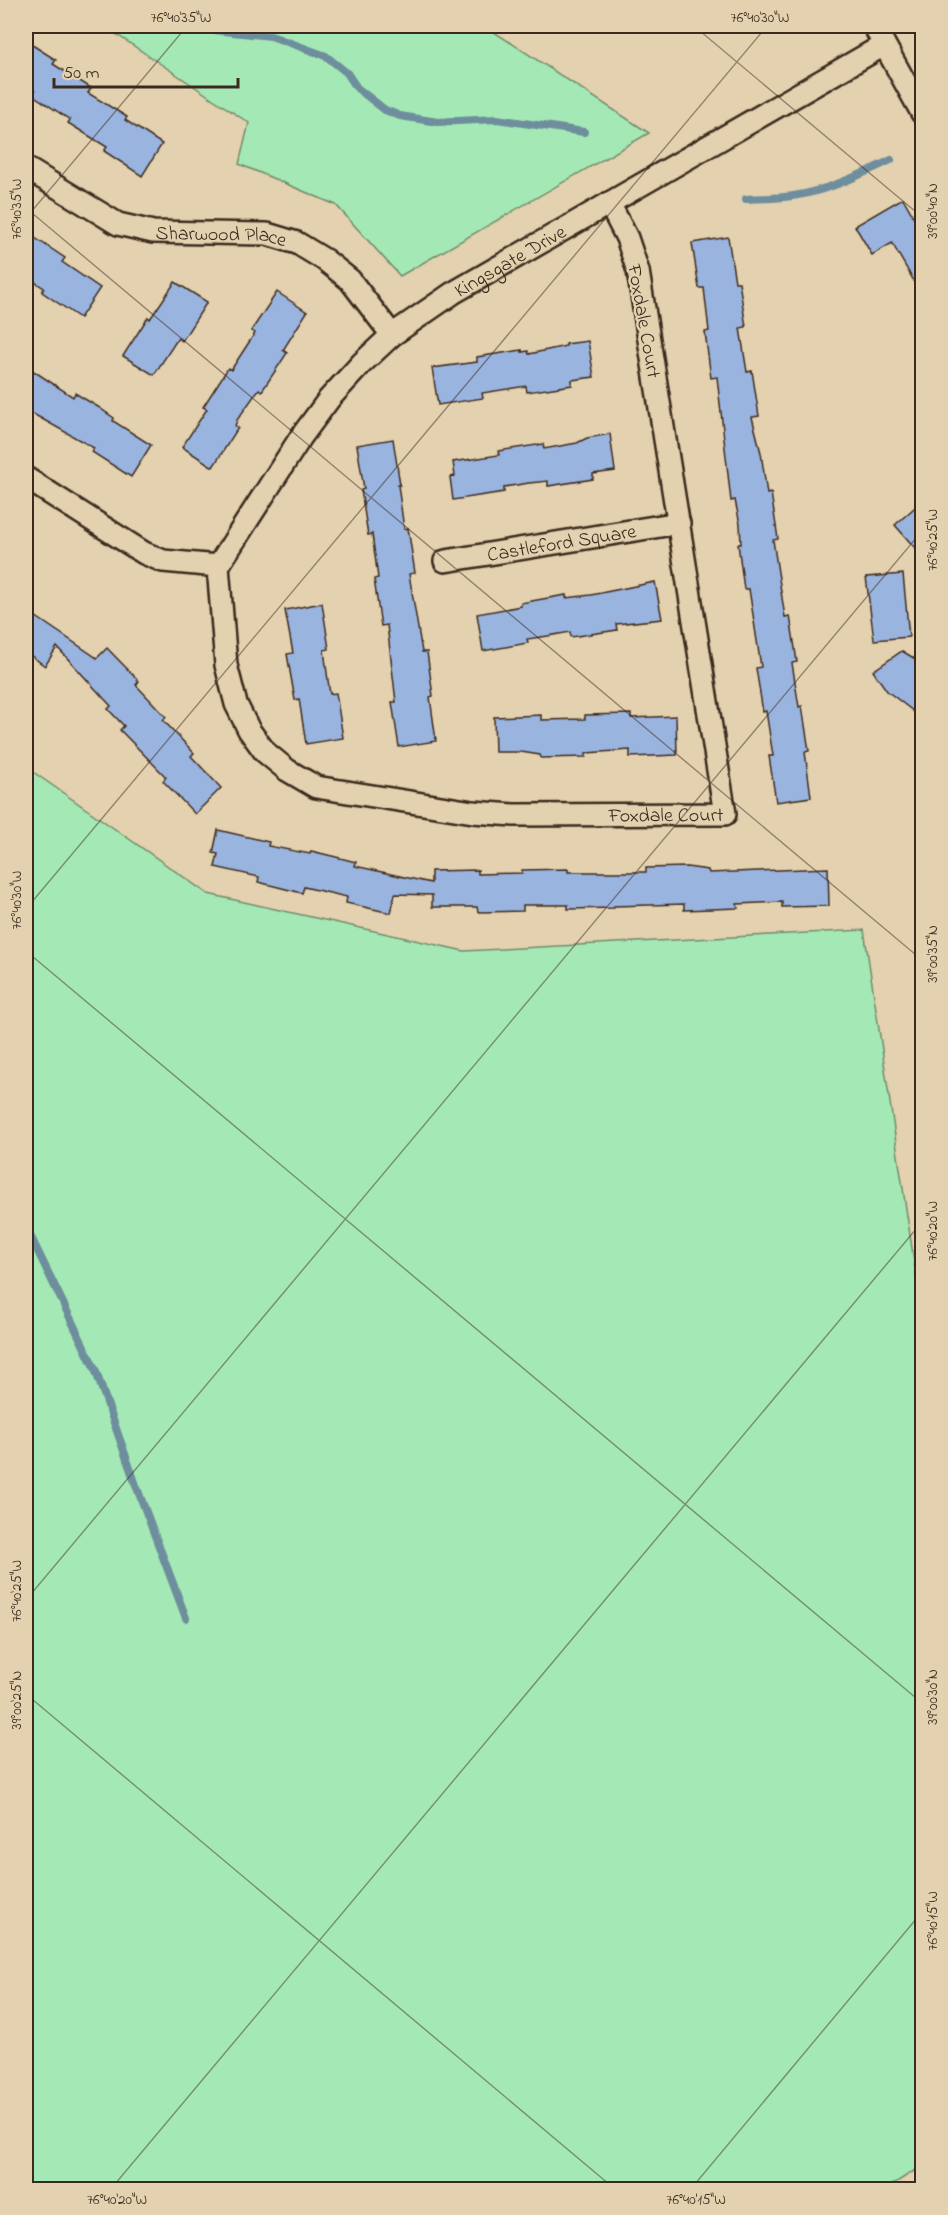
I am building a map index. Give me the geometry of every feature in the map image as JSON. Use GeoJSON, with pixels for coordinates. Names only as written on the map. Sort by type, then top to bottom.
{"type":"FeatureCollection","features":[{"type":"Feature","properties":{"kind":"street"},"geometry":{"type":"LineString","coordinates":[[874,26],[922,113]]}},
{"type":"Feature","properties":{"kind":"street","name":"Kingsgate Drive"},"geometry":{"type":"LineString","coordinates":[[218,566],[301,437],[329,399],[392,335],[453,293],[884,45]]}},
{"type":"Feature","properties":{"kind":"street","name":"Sharwood Place"},"geometry":{"type":"LineString","coordinates":[[26,168],[118,224],[153,232],[267,234],[297,243],[325,260],[350,280],[392,335]]}},
{"type":"Feature","properties":{"kind":"street","name":"Foxdale Court"},"geometry":{"type":"LineString","coordinates":[[218,566],[226,665],[236,704],[249,730],[265,752],[286,770],[316,787],[473,813],[514,815],[725,814],[638,271],[627,238],[609,203]]}},
{"type":"Feature","properties":{"kind":"street"},"geometry":{"type":"LineString","coordinates":[[26,478],[144,553],[163,561],[218,566]]}},
{"type":"Feature","properties":{"kind":"street","name":"Castleford Square"},"geometry":{"type":"LineString","coordinates":[[445,561],[679,523]]}},
{"type":"Feature","properties":{"kind":"green space"},"geometry":{"type":"Polygon","coordinates":[[[104,26],[485,26],[649,133],[400,276],[336,205],[239,164],[249,123],[104,26]]]}},
{"type":"Feature","properties":{"kind":"green space"},"geometry":{"type":"Polygon","coordinates":[[[26,767],[208,894],[464,951],[864,930],[922,1315],[922,2166],[884,2190],[26,2189],[26,767]]]}},
{"type":"Feature","properties":{"kind":"building"},"geometry":{"type":"Polygon","coordinates":[[[26,41],[56,60],[53,64],[91,88],[88,93],[127,117],[125,120],[162,144],[142,176],[104,151],[107,147],[68,123],[70,120],[33,95],[35,91],[26,85],[26,41]]]}},
{"type":"Feature","properties":{"kind":"building"},"geometry":{"type":"Polygon","coordinates":[[[903,198],[922,232],[922,295],[892,243],[872,255],[855,226],[903,198]]]}},
{"type":"Feature","properties":{"kind":"building"},"geometry":{"type":"Polygon","coordinates":[[[26,232],[65,258],[62,262],[100,288],[80,318],[42,292],[44,288],[26,276],[26,232]]]}},
{"type":"Feature","properties":{"kind":"building"},"geometry":{"type":"Polygon","coordinates":[[[728,237],[735,282],[739,282],[746,327],[740,328],[747,372],[752,371],[759,416],[752,417],[761,453],[767,494],[771,493],[778,539],[773,540],[785,617],[790,616],[797,662],[792,663],[809,751],[805,752],[811,797],[776,802],[769,756],[773,756],[756,668],[761,667],[749,589],[744,589],[738,544],[741,544],[740,524],[735,500],[731,501],[717,377],[711,378],[705,332],[709,331],[704,288],[699,288],[692,243],[728,237]]]}},
{"type":"Feature","properties":{"kind":"building"},"geometry":{"type":"Polygon","coordinates":[[[175,282],[207,302],[182,341],[178,338],[154,375],[123,356],[148,317],[150,319],[175,282]]]}},
{"type":"Feature","properties":{"kind":"building"},"geometry":{"type":"Polygon","coordinates":[[[277,292],[307,312],[283,350],[287,353],[262,391],[259,389],[237,420],[235,426],[238,428],[213,467],[182,447],[207,409],[203,407],[228,368],[231,370],[255,333],[251,331],[277,292]]]}},
{"type":"Feature","properties":{"kind":"building"},"geometry":{"type":"Polygon","coordinates":[[[588,341],[594,377],[572,380],[572,385],[527,392],[526,386],[482,393],[483,398],[438,405],[432,368],[477,362],[477,357],[522,350],[522,352],[528,351],[529,354],[566,346],[566,344],[588,341]]]}},
{"type":"Feature","properties":{"kind":"building"},"geometry":{"type":"Polygon","coordinates":[[[26,366],[73,397],[75,393],[98,407],[114,418],[113,421],[151,445],[131,477],[92,452],[94,448],[26,410],[26,366]]]}},
{"type":"Feature","properties":{"kind":"building"},"geometry":{"type":"Polygon","coordinates":[[[610,434],[615,471],[593,474],[593,479],[548,486],[548,481],[529,483],[504,487],[504,492],[453,500],[450,477],[455,476],[453,462],[499,455],[498,451],[543,444],[544,449],[610,434]]]}},
{"type":"Feature","properties":{"kind":"building"},"geometry":{"type":"Polygon","coordinates":[[[393,439],[404,529],[408,528],[415,573],[409,574],[422,652],[427,652],[436,741],[399,747],[392,702],[396,702],[387,625],[381,626],[374,579],[378,578],[372,534],[368,535],[357,445],[393,439]]]}},
{"type":"Feature","properties":{"kind":"building"},"geometry":{"type":"Polygon","coordinates":[[[922,501],[922,556],[895,525],[922,501]]]}},
{"type":"Feature","properties":{"kind":"building"},"geometry":{"type":"Polygon","coordinates":[[[903,574],[909,637],[874,640],[866,577],[903,574]]]}},
{"type":"Feature","properties":{"kind":"building"},"geometry":{"type":"Polygon","coordinates":[[[655,582],[662,619],[616,624],[617,630],[571,637],[570,632],[527,639],[528,643],[483,651],[477,614],[521,606],[521,603],[537,600],[566,595],[566,598],[591,595],[655,582]]]}},
{"type":"Feature","properties":{"kind":"building"},"geometry":{"type":"Polygon","coordinates":[[[322,603],[329,649],[324,650],[330,694],[336,693],[343,738],[306,744],[299,699],[295,700],[287,654],[293,653],[285,610],[322,603]]]}},
{"type":"Feature","properties":{"kind":"building"},"geometry":{"type":"Polygon","coordinates":[[[26,610],[97,658],[107,648],[139,681],[136,685],[166,717],[163,720],[194,753],[191,756],[221,788],[195,814],[163,781],[166,777],[120,730],[124,726],[108,709],[111,706],[57,647],[45,666],[26,652],[26,610]]]}},
{"type":"Feature","properties":{"kind":"building"},"geometry":{"type":"Polygon","coordinates":[[[902,651],[922,663],[922,718],[887,691],[873,671],[902,651]]]}},
{"type":"Feature","properties":{"kind":"building"},"geometry":{"type":"Polygon","coordinates":[[[631,714],[631,718],[676,716],[677,755],[630,757],[630,750],[586,753],[586,757],[541,758],[540,755],[521,752],[495,752],[494,717],[541,715],[541,720],[585,719],[585,715],[631,714]]]}},
{"type":"Feature","properties":{"kind":"building"},"geometry":{"type":"Polygon","coordinates":[[[218,830],[269,842],[268,846],[310,854],[311,851],[356,862],[355,866],[431,883],[431,871],[478,870],[478,874],[568,869],[568,872],[646,872],[646,868],[687,867],[708,870],[709,873],[828,868],[829,906],[782,907],[782,902],[737,904],[738,908],[684,910],[684,904],[568,909],[568,905],[523,905],[523,911],[478,912],[477,907],[432,907],[432,895],[395,894],[391,913],[346,903],[347,897],[304,887],[302,893],[258,882],[259,877],[215,867],[218,854],[213,853],[218,830]]]}},
{"type":"Feature","properties":{"kind":"waterway"},"geometry":{"type":"LineString","coordinates":[[175,26],[271,36],[326,56],[347,73],[357,88],[385,110],[400,116],[438,122],[497,119],[584,132]]}},
{"type":"Feature","properties":{"kind":"waterway"},"geometry":{"type":"LineString","coordinates":[[746,199],[788,197],[812,192],[843,182],[891,160]]}},
{"type":"Feature","properties":{"kind":"waterway"},"geometry":{"type":"LineString","coordinates":[[26,1227],[95,1369],[186,1618]]}}]}
